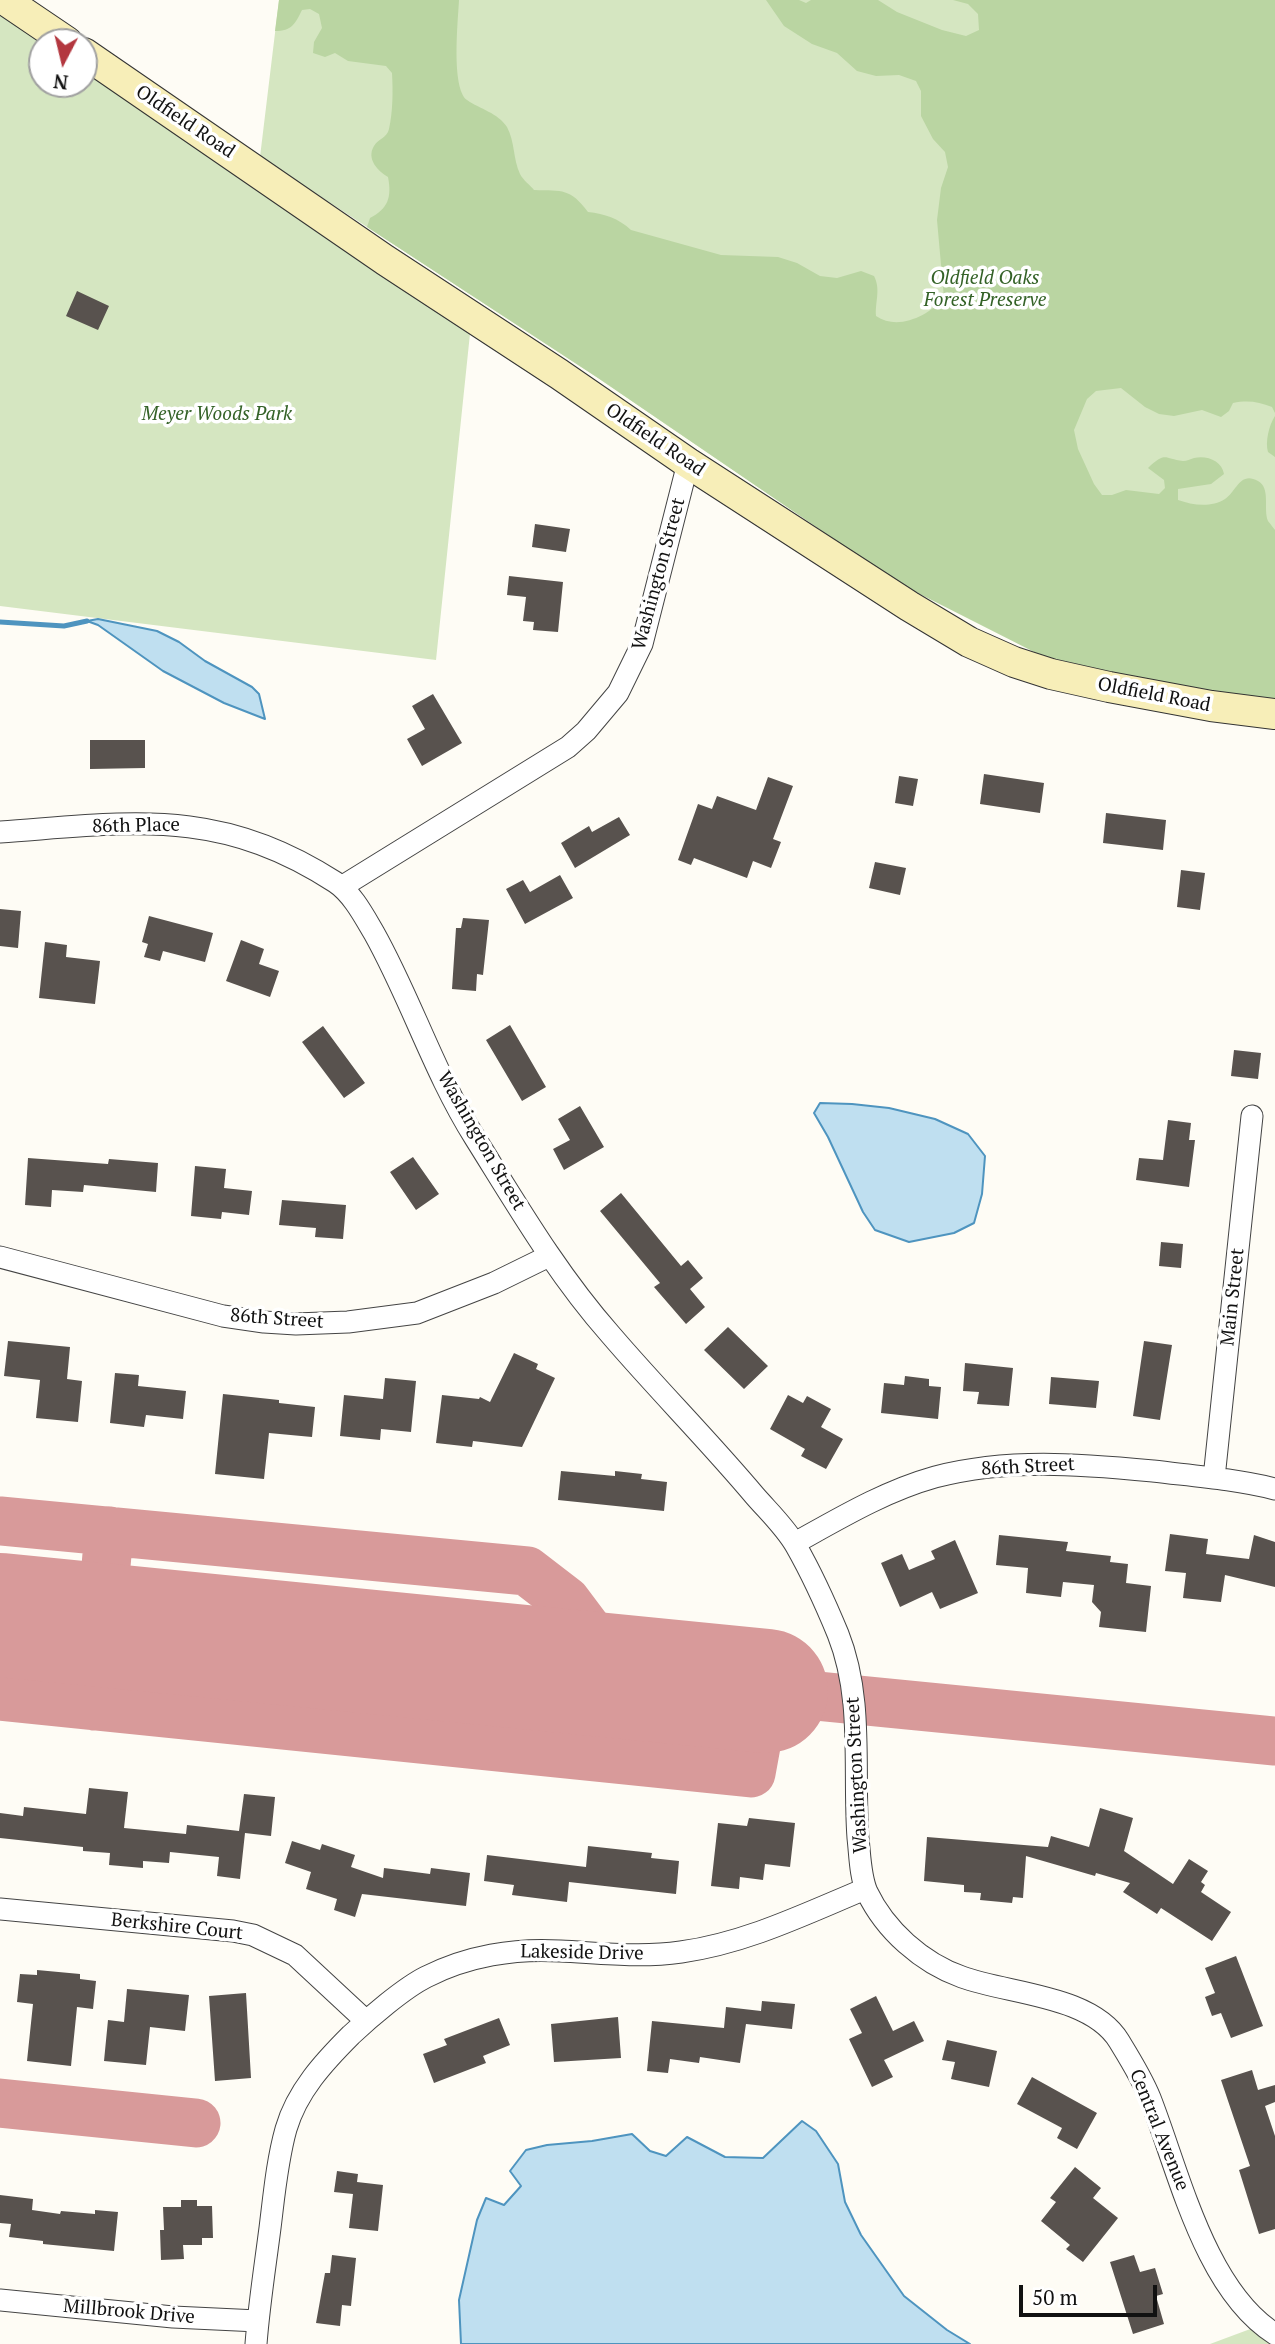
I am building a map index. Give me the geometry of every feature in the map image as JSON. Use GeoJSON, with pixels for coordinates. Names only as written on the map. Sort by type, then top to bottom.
{"type":"FeatureCollection","features":[{"type":"Feature","properties":{"kind":"street"},"geometry":{"type":"LineString","coordinates":[[5,0],[46,28]]}},
{"type":"Feature","properties":{"kind":"street","name":"Oldfield Road"},"geometry":{"type":"LineString","coordinates":[[98,63],[384,260],[559,374],[688,463],[909,607],[969,642],[1014,662],[1109,687],[1211,706],[1275,714]]}},
{"type":"Feature","properties":{"kind":"street","name":"Washington Street"},"geometry":{"type":"LineString","coordinates":[[688,463],[642,644],[618,693],[586,731],[568,747],[343,886],[389,960],[452,1098],[549,1256],[613,1338],[730,1466],[795,1543],[840,1640],[850,1673],[854,1698],[857,1823],[865,1889]]}},
{"type":"Feature","properties":{"kind":"street","name":"86th Place"},"geometry":{"type":"LineString","coordinates":[[0,832],[155,822],[207,828],[279,850],[343,886]]}},
{"type":"Feature","properties":{"kind":"street","name":"Main Street"},"geometry":{"type":"LineString","coordinates":[[1214,1478],[1252,1116]]}},
{"type":"Feature","properties":{"kind":"street","name":"86th Street"},"geometry":{"type":"LineString","coordinates":[[0,1257],[223,1315],[296,1324],[348,1322],[416,1312],[464,1296],[549,1256]]}},
{"type":"Feature","properties":{"kind":"street","name":"86th Street"},"geometry":{"type":"LineString","coordinates":[[795,1543],[887,1495],[935,1478],[984,1467],[1032,1463],[1084,1464],[1214,1478],[1275,1489]]}},
{"type":"Feature","properties":{"kind":"street","name":"Lakeside Drive"},"geometry":{"type":"LineString","coordinates":[[256,2344],[275,2183],[286,2128],[312,2076],[366,2021],[424,1978],[467,1961],[525,1951],[648,1955],[703,1948],[765,1931],[865,1889]]}},
{"type":"Feature","properties":{"kind":"street","name":"Central Avenue"},"geometry":{"type":"LineString","coordinates":[[865,1889],[885,1919],[914,1951],[928,1960],[956,1975],[1087,2012],[1114,2033],[1146,2090],[1212,2259],[1236,2298],[1263,2326],[1275,2334]]}},
{"type":"Feature","properties":{"kind":"street","name":"Berkshire Court"},"geometry":{"type":"LineString","coordinates":[[0,1909],[253,1935],[295,1955],[366,2021]]}},
{"type":"Feature","properties":{"kind":"street","name":"Millbrook Drive"},"geometry":{"type":"LineString","coordinates":[[0,2300],[173,2317],[258,2321]]}},
{"type":"Feature","properties":{"kind":"green space","name":"Oldfield Oaks Forest Preserve"},"geometry":{"type":"Polygon","coordinates":[[[279,0],[1275,0],[1275,701],[900,584],[598,378],[260,157],[279,0]]]}},
{"type":"Feature","properties":{"kind":"green space","name":"Oldfield Oaks Forest Preserve"},"geometry":{"type":"Polygon","coordinates":[[[279,0],[459,0],[457,69],[462,93],[467,100],[494,115],[507,127],[520,174],[534,190],[565,192],[588,212],[611,217],[631,230],[721,255],[778,257],[797,263],[820,276],[837,278],[861,271],[874,276],[876,281],[876,316],[903,322],[930,311],[944,298],[937,220],[941,188],[948,167],[945,152],[933,139],[921,116],[921,91],[916,81],[899,75],[876,76],[857,71],[837,53],[812,44],[784,26],[766,0],[799,0],[806,3],[811,0],[878,0],[897,12],[942,30],[966,36],[979,30],[978,14],[968,4],[953,0],[1275,0],[1275,413],[1272,407],[1244,402],[1233,403],[1229,411],[1221,417],[1202,410],[1174,416],[1159,414],[1145,407],[1121,388],[1096,391],[1087,399],[1074,430],[1078,449],[1102,495],[1126,490],[1159,494],[1165,488],[1164,480],[1148,468],[1158,459],[1165,457],[1183,461],[1199,457],[1209,458],[1223,469],[1224,474],[1211,484],[1178,489],[1178,500],[1183,502],[1202,505],[1220,502],[1247,478],[1262,484],[1266,494],[1268,521],[1275,530],[1275,701],[1158,683],[1042,656],[900,584],[598,378],[367,227],[370,218],[381,211],[389,196],[388,177],[377,168],[371,155],[374,146],[389,129],[392,73],[386,66],[348,61],[335,53],[325,57],[313,53],[314,42],[322,28],[319,14],[310,9],[302,10],[289,28],[275,31],[279,0]]]}},
{"type":"Feature","properties":{"kind":"green space","name":"Meyer Woods Park"},"geometry":{"type":"Polygon","coordinates":[[[0,12],[28,32],[28,98],[98,98],[98,76],[471,324],[436,660],[0,606],[0,12]]]}},
{"type":"Feature","properties":{"kind":"green space"},"geometry":{"type":"Polygon","coordinates":[[[1275,416],[1275,457],[1268,452],[1267,443],[1275,416]]]}},
{"type":"Feature","properties":{"kind":"green space"},"geometry":{"type":"Polygon","coordinates":[[[1253,2328],[1275,2344],[1210,2344],[1253,2328]]]}},
{"type":"Feature","properties":{"kind":"water"},"geometry":{"type":"Polygon","coordinates":[[[98,619],[157,631],[179,642],[205,661],[252,687],[259,694],[265,719],[224,703],[163,671],[98,625],[87,621],[98,619]]]}},
{"type":"Feature","properties":{"kind":"water"},"geometry":{"type":"Polygon","coordinates":[[[820,1103],[889,1108],[935,1119],[968,1134],[985,1156],[982,1194],[974,1223],[954,1233],[909,1242],[875,1230],[863,1212],[814,1113],[820,1103]]]}},
{"type":"Feature","properties":{"kind":"water"},"geometry":{"type":"Polygon","coordinates":[[[802,2121],[816,2131],[838,2164],[845,2202],[861,2235],[904,2296],[947,2330],[970,2344],[461,2344],[459,2300],[477,2220],[486,2198],[504,2205],[521,2186],[510,2171],[526,2150],[632,2134],[650,2151],[666,2156],[687,2137],[725,2157],[763,2158],[802,2121]]]}},
{"type":"Feature","properties":{"kind":"building"},"geometry":{"type":"Polygon","coordinates":[[[77,291],[109,306],[98,330],[66,316],[77,291]]]}},
{"type":"Feature","properties":{"kind":"building"},"geometry":{"type":"Polygon","coordinates":[[[535,524],[570,529],[566,552],[532,547],[535,524]]]}},
{"type":"Feature","properties":{"kind":"building"},"geometry":{"type":"Polygon","coordinates":[[[509,576],[563,582],[558,632],[533,630],[534,622],[523,621],[526,597],[507,595],[509,576]]]}},
{"type":"Feature","properties":{"kind":"building"},"geometry":{"type":"Polygon","coordinates":[[[433,694],[462,743],[422,766],[407,739],[425,729],[412,706],[433,694]]]}},
{"type":"Feature","properties":{"kind":"building"},"geometry":{"type":"Polygon","coordinates":[[[90,740],[145,740],[145,768],[90,769],[90,740]]]}},
{"type":"Feature","properties":{"kind":"building"},"geometry":{"type":"Polygon","coordinates":[[[984,774],[1044,783],[1040,813],[980,804],[984,774]]]}},
{"type":"Feature","properties":{"kind":"building"},"geometry":{"type":"Polygon","coordinates":[[[899,776],[918,779],[913,806],[895,803],[899,776]]]}},
{"type":"Feature","properties":{"kind":"building"},"geometry":{"type":"Polygon","coordinates":[[[768,777],[793,786],[773,839],[781,842],[771,868],[753,861],[747,878],[694,858],[691,865],[678,860],[698,804],[712,809],[717,796],[756,810],[768,777]]]}},
{"type":"Feature","properties":{"kind":"building"},"geometry":{"type":"Polygon","coordinates":[[[1106,813],[1166,820],[1163,850],[1103,843],[1106,813]]]}},
{"type":"Feature","properties":{"kind":"building"},"geometry":{"type":"Polygon","coordinates":[[[619,817],[630,835],[575,868],[561,843],[589,826],[592,832],[619,817]]]}},
{"type":"Feature","properties":{"kind":"building"},"geometry":{"type":"Polygon","coordinates":[[[875,862],[906,868],[900,895],[869,888],[875,862]]]}},
{"type":"Feature","properties":{"kind":"building"},"geometry":{"type":"Polygon","coordinates":[[[1181,870],[1205,873],[1200,910],[1177,907],[1181,870]]]}},
{"type":"Feature","properties":{"kind":"building"},"geometry":{"type":"Polygon","coordinates":[[[560,875],[573,898],[525,924],[506,889],[523,880],[530,892],[560,875]]]}},
{"type":"Feature","properties":{"kind":"building"},"geometry":{"type":"Polygon","coordinates":[[[0,909],[21,911],[18,948],[0,946],[0,909]]]}},
{"type":"Feature","properties":{"kind":"building"},"geometry":{"type":"Polygon","coordinates":[[[149,916],[213,933],[205,962],[163,951],[160,961],[144,957],[148,944],[142,942],[149,916]]]}},
{"type":"Feature","properties":{"kind":"building"},"geometry":{"type":"Polygon","coordinates":[[[463,918],[489,920],[483,975],[477,974],[476,991],[452,989],[456,928],[461,928],[463,918]]]}},
{"type":"Feature","properties":{"kind":"building"},"geometry":{"type":"Polygon","coordinates":[[[241,940],[264,949],[259,964],[279,971],[270,997],[226,981],[241,940]]]}},
{"type":"Feature","properties":{"kind":"building"},"geometry":{"type":"Polygon","coordinates":[[[45,942],[67,945],[66,957],[100,961],[95,1004],[39,998],[45,942]]]}},
{"type":"Feature","properties":{"kind":"building"},"geometry":{"type":"Polygon","coordinates":[[[510,1025],[546,1087],[522,1101],[486,1040],[510,1025]]]}},
{"type":"Feature","properties":{"kind":"building"},"geometry":{"type":"Polygon","coordinates":[[[323,1026],[365,1083],[344,1098],[302,1042],[323,1026]]]}},
{"type":"Feature","properties":{"kind":"building"},"geometry":{"type":"Polygon","coordinates":[[[1234,1050],[1261,1053],[1258,1079],[1231,1076],[1234,1050]]]}},
{"type":"Feature","properties":{"kind":"building"},"geometry":{"type":"Polygon","coordinates":[[[580,1106],[604,1147],[564,1170],[553,1149],[570,1140],[558,1119],[580,1106]]]}},
{"type":"Feature","properties":{"kind":"building"},"geometry":{"type":"Polygon","coordinates":[[[1168,1120],[1191,1123],[1189,1140],[1195,1140],[1189,1187],[1136,1180],[1139,1158],[1163,1160],[1168,1120]]]}},
{"type":"Feature","properties":{"kind":"building"},"geometry":{"type":"Polygon","coordinates":[[[413,1157],[439,1194],[416,1210],[390,1172],[413,1157]]]}},
{"type":"Feature","properties":{"kind":"building"},"geometry":{"type":"Polygon","coordinates":[[[28,1158],[108,1164],[109,1159],[158,1163],[156,1192],[84,1185],[83,1192],[52,1190],[51,1207],[25,1205],[28,1158]]]}},
{"type":"Feature","properties":{"kind":"building"},"geometry":{"type":"Polygon","coordinates":[[[195,1166],[226,1169],[224,1188],[252,1191],[249,1215],[222,1212],[221,1219],[191,1216],[195,1166]]]}},
{"type":"Feature","properties":{"kind":"building"},"geometry":{"type":"Polygon","coordinates":[[[621,1193],[681,1266],[688,1260],[703,1278],[690,1289],[705,1307],[686,1324],[654,1287],[660,1283],[600,1211],[621,1193]]]}},
{"type":"Feature","properties":{"kind":"building"},"geometry":{"type":"Polygon","coordinates":[[[282,1200],[346,1205],[343,1239],[315,1237],[316,1228],[279,1225],[282,1200]]]}},
{"type":"Feature","properties":{"kind":"building"},"geometry":{"type":"Polygon","coordinates":[[[1161,1242],[1183,1244],[1181,1268],[1159,1266],[1161,1242]]]}},
{"type":"Feature","properties":{"kind":"building"},"geometry":{"type":"Polygon","coordinates":[[[728,1327],[768,1366],[744,1389],[704,1350],[728,1327]]]}},
{"type":"Feature","properties":{"kind":"building"},"geometry":{"type":"Polygon","coordinates":[[[8,1341],[70,1347],[67,1379],[82,1381],[78,1422],[36,1418],[40,1380],[4,1376],[8,1341]]]}},
{"type":"Feature","properties":{"kind":"building"},"geometry":{"type":"Polygon","coordinates":[[[1144,1341],[1172,1345],[1160,1420],[1133,1416],[1144,1341]]]}},
{"type":"Feature","properties":{"kind":"building"},"geometry":{"type":"Polygon","coordinates":[[[514,1353],[538,1364],[536,1369],[555,1378],[522,1447],[473,1441],[472,1447],[436,1443],[442,1395],[480,1397],[490,1402],[514,1353]]]}},
{"type":"Feature","properties":{"kind":"building"},"geometry":{"type":"Polygon","coordinates":[[[965,1363],[1013,1368],[1009,1406],[977,1404],[979,1392],[963,1391],[965,1363]]]}},
{"type":"Feature","properties":{"kind":"building"},"geometry":{"type":"Polygon","coordinates":[[[115,1373],[139,1375],[138,1386],[186,1391],[183,1419],[146,1415],[144,1427],[110,1423],[115,1373]]]}},
{"type":"Feature","properties":{"kind":"building"},"geometry":{"type":"Polygon","coordinates":[[[905,1376],[929,1379],[929,1386],[941,1387],[938,1419],[881,1413],[884,1383],[904,1385],[905,1376]]]}},
{"type":"Feature","properties":{"kind":"building"},"geometry":{"type":"Polygon","coordinates":[[[1051,1377],[1099,1381],[1096,1408],[1049,1404],[1051,1377]]]}},
{"type":"Feature","properties":{"kind":"building"},"geometry":{"type":"Polygon","coordinates":[[[385,1378],[416,1381],[411,1432],[381,1429],[380,1440],[340,1436],[344,1395],[383,1399],[385,1378]]]}},
{"type":"Feature","properties":{"kind":"building"},"geometry":{"type":"Polygon","coordinates":[[[223,1394],[315,1407],[312,1437],[269,1433],[264,1479],[215,1474],[223,1394]]]}},
{"type":"Feature","properties":{"kind":"building"},"geometry":{"type":"Polygon","coordinates":[[[788,1395],[803,1403],[807,1396],[831,1409],[821,1427],[843,1439],[826,1469],[801,1456],[805,1449],[770,1429],[788,1395]]]}},
{"type":"Feature","properties":{"kind":"building"},"geometry":{"type":"Polygon","coordinates":[[[561,1471],[615,1476],[615,1471],[642,1474],[641,1479],[667,1482],[664,1511],[558,1500],[561,1471]]]}},
{"type":"Feature","properties":{"kind":"building"},"geometry":{"type":"Polygon","coordinates":[[[1170,1534],[1208,1539],[1206,1554],[1249,1559],[1254,1535],[1275,1542],[1275,1587],[1225,1575],[1221,1602],[1183,1598],[1186,1573],[1165,1571],[1170,1534]]]}},
{"type":"Feature","properties":{"kind":"building"},"geometry":{"type":"Polygon","coordinates":[[[999,1535],[1068,1542],[1066,1551],[1111,1556],[1110,1562],[1128,1564],[1126,1583],[1151,1586],[1146,1632],[1099,1627],[1101,1612],[1092,1602],[1094,1585],[1063,1582],[1061,1597],[1026,1593],[1028,1568],[996,1565],[999,1535]]]}},
{"type":"Feature","properties":{"kind":"building"},"geometry":{"type":"Polygon","coordinates":[[[955,1540],[978,1593],[940,1609],[932,1592],[900,1607],[881,1563],[902,1554],[909,1570],[935,1559],[931,1551],[955,1540]]]}},
{"type":"Feature","properties":{"kind":"building"},"geometry":{"type":"Polygon","coordinates":[[[89,1788],[128,1792],[124,1828],[186,1834],[187,1825],[239,1831],[244,1794],[275,1797],[271,1836],[245,1833],[240,1879],[217,1876],[219,1857],[170,1852],[169,1863],[143,1861],[143,1868],[109,1865],[110,1853],[83,1851],[83,1847],[0,1838],[0,1813],[23,1816],[24,1807],[86,1814],[89,1788]]]}},
{"type":"Feature","properties":{"kind":"building"},"geometry":{"type":"Polygon","coordinates":[[[1100,1808],[1133,1818],[1124,1851],[1173,1884],[1189,1859],[1208,1871],[1201,1882],[1205,1885],[1201,1892],[1231,1912],[1212,1941],[1161,1908],[1157,1914],[1123,1892],[1130,1883],[1026,1856],[1023,1898],[1013,1897],[1012,1903],[980,1900],[981,1893],[964,1892],[964,1885],[924,1881],[927,1837],[1048,1847],[1051,1836],[1089,1847],[1100,1808]]]}},
{"type":"Feature","properties":{"kind":"building"},"geometry":{"type":"Polygon","coordinates":[[[749,1818],[795,1823],[790,1867],[765,1864],[763,1880],[740,1877],[739,1889],[711,1886],[718,1823],[747,1826],[749,1818]]]}},
{"type":"Feature","properties":{"kind":"building"},"geometry":{"type":"Polygon","coordinates":[[[292,1841],[320,1850],[322,1844],[355,1855],[351,1867],[383,1878],[384,1868],[430,1874],[431,1868],[470,1873],[466,1906],[362,1894],[355,1917],[334,1910],[337,1899],[306,1889],[311,1872],[285,1863],[292,1841]]]}},
{"type":"Feature","properties":{"kind":"building"},"geometry":{"type":"Polygon","coordinates":[[[588,1846],[652,1853],[651,1858],[679,1861],[676,1894],[569,1882],[567,1902],[512,1895],[514,1885],[484,1881],[487,1855],[586,1867],[588,1846]]]}},
{"type":"Feature","properties":{"kind":"building"},"geometry":{"type":"Polygon","coordinates":[[[1236,1956],[1263,2026],[1231,2038],[1221,2013],[1212,2016],[1205,1997],[1215,1993],[1205,1968],[1236,1956]]]}},
{"type":"Feature","properties":{"kind":"building"},"geometry":{"type":"Polygon","coordinates":[[[37,1970],[80,1974],[80,1979],[96,1981],[93,2009],[77,2007],[71,2066],[27,2061],[33,2004],[17,2002],[20,1974],[37,1975],[37,1970]]]}},
{"type":"Feature","properties":{"kind":"building"},"geometry":{"type":"Polygon","coordinates":[[[127,1989],[189,1995],[185,2031],[150,2027],[146,2065],[104,2061],[108,2020],[124,2022],[127,1989]]]}},
{"type":"Feature","properties":{"kind":"building"},"geometry":{"type":"Polygon","coordinates":[[[246,1993],[251,2078],[215,2081],[209,1996],[246,1993]]]}},
{"type":"Feature","properties":{"kind":"building"},"geometry":{"type":"Polygon","coordinates":[[[876,1996],[893,2031],[914,2021],[924,2041],[884,2060],[893,2077],[872,2087],[849,2039],[862,2033],[850,2009],[876,1996]]]}},
{"type":"Feature","properties":{"kind":"building"},"geometry":{"type":"Polygon","coordinates":[[[762,2001],[795,2004],[792,2029],[746,2024],[740,2063],[700,2057],[699,2063],[670,2059],[668,2073],[647,2071],[652,2021],[724,2028],[726,2007],[761,2011],[762,2001]]]}},
{"type":"Feature","properties":{"kind":"building"},"geometry":{"type":"Polygon","coordinates":[[[618,2017],[621,2058],[554,2062],[551,2024],[618,2017]]]}},
{"type":"Feature","properties":{"kind":"building"},"geometry":{"type":"Polygon","coordinates":[[[499,2018],[510,2045],[483,2056],[486,2063],[434,2083],[423,2054],[447,2045],[444,2039],[499,2018]]]}},
{"type":"Feature","properties":{"kind":"building"},"geometry":{"type":"Polygon","coordinates":[[[947,2040],[997,2051],[989,2087],[951,2079],[955,2062],[942,2060],[947,2040]]]}},
{"type":"Feature","properties":{"kind":"building"},"geometry":{"type":"Polygon","coordinates":[[[1252,2070],[1258,2090],[1275,2085],[1275,2102],[1265,2106],[1275,2136],[1275,2229],[1259,2234],[1239,2170],[1250,2166],[1221,2080],[1252,2070]]]}},
{"type":"Feature","properties":{"kind":"building"},"geometry":{"type":"Polygon","coordinates":[[[1032,2077],[1097,2113],[1077,2149],[1057,2138],[1062,2128],[1017,2104],[1032,2077]]]}},
{"type":"Feature","properties":{"kind":"building"},"geometry":{"type":"Polygon","coordinates":[[[1075,2167],[1101,2188],[1093,2198],[1118,2218],[1083,2262],[1066,2249],[1070,2245],[1041,2221],[1056,2202],[1050,2198],[1075,2167]]]}},
{"type":"Feature","properties":{"kind":"building"},"geometry":{"type":"Polygon","coordinates":[[[337,2171],[358,2174],[357,2182],[383,2185],[378,2231],[349,2228],[353,2194],[334,2192],[337,2171]]]}},
{"type":"Feature","properties":{"kind":"building"},"geometry":{"type":"Polygon","coordinates":[[[0,2195],[33,2199],[32,2210],[60,2214],[61,2211],[95,2214],[95,2210],[118,2212],[114,2251],[43,2244],[43,2241],[9,2237],[11,2224],[0,2223],[0,2195]]]}},
{"type":"Feature","properties":{"kind":"building"},"geometry":{"type":"Polygon","coordinates":[[[181,2200],[197,2200],[197,2206],[212,2206],[213,2238],[202,2238],[202,2245],[183,2245],[184,2259],[161,2260],[160,2230],[164,2230],[163,2207],[181,2207],[181,2200]]]}},
{"type":"Feature","properties":{"kind":"building"},"geometry":{"type":"Polygon","coordinates":[[[332,2255],[356,2258],[351,2306],[342,2305],[340,2326],[316,2323],[325,2273],[330,2273],[332,2255]]]}},
{"type":"Feature","properties":{"kind":"building"},"geometry":{"type":"Polygon","coordinates":[[[1134,2255],[1140,2272],[1155,2268],[1163,2294],[1156,2296],[1164,2324],[1133,2334],[1110,2262],[1134,2255]]]}},
{"type":"Feature","properties":{"kind":"waterway"},"geometry":{"type":"LineString","coordinates":[[0,622],[64,626],[87,621]]}},
{"type":"Feature","properties":{"kind":"taxiway"},"geometry":{"type":"LineString","coordinates":[[0,1521],[527,1571],[566,1601],[623,1677]]}},
{"type":"Feature","properties":{"kind":"taxiway"},"geometry":{"type":"LineString","coordinates":[[94,1706],[109,1531]]}},
{"type":"Feature","properties":{"kind":"taxiway"},"geometry":{"type":"LineString","coordinates":[[0,1696],[751,1773],[766,1691],[1275,1741]]}},
{"type":"Feature","properties":{"kind":"taxiway"},"geometry":{"type":"LineString","coordinates":[[0,2103],[196,2123]]}},
{"type":"Feature","properties":{"kind":"runway"},"geometry":{"type":"LineString","coordinates":[[0,1615],[766,1691]]}}]}
